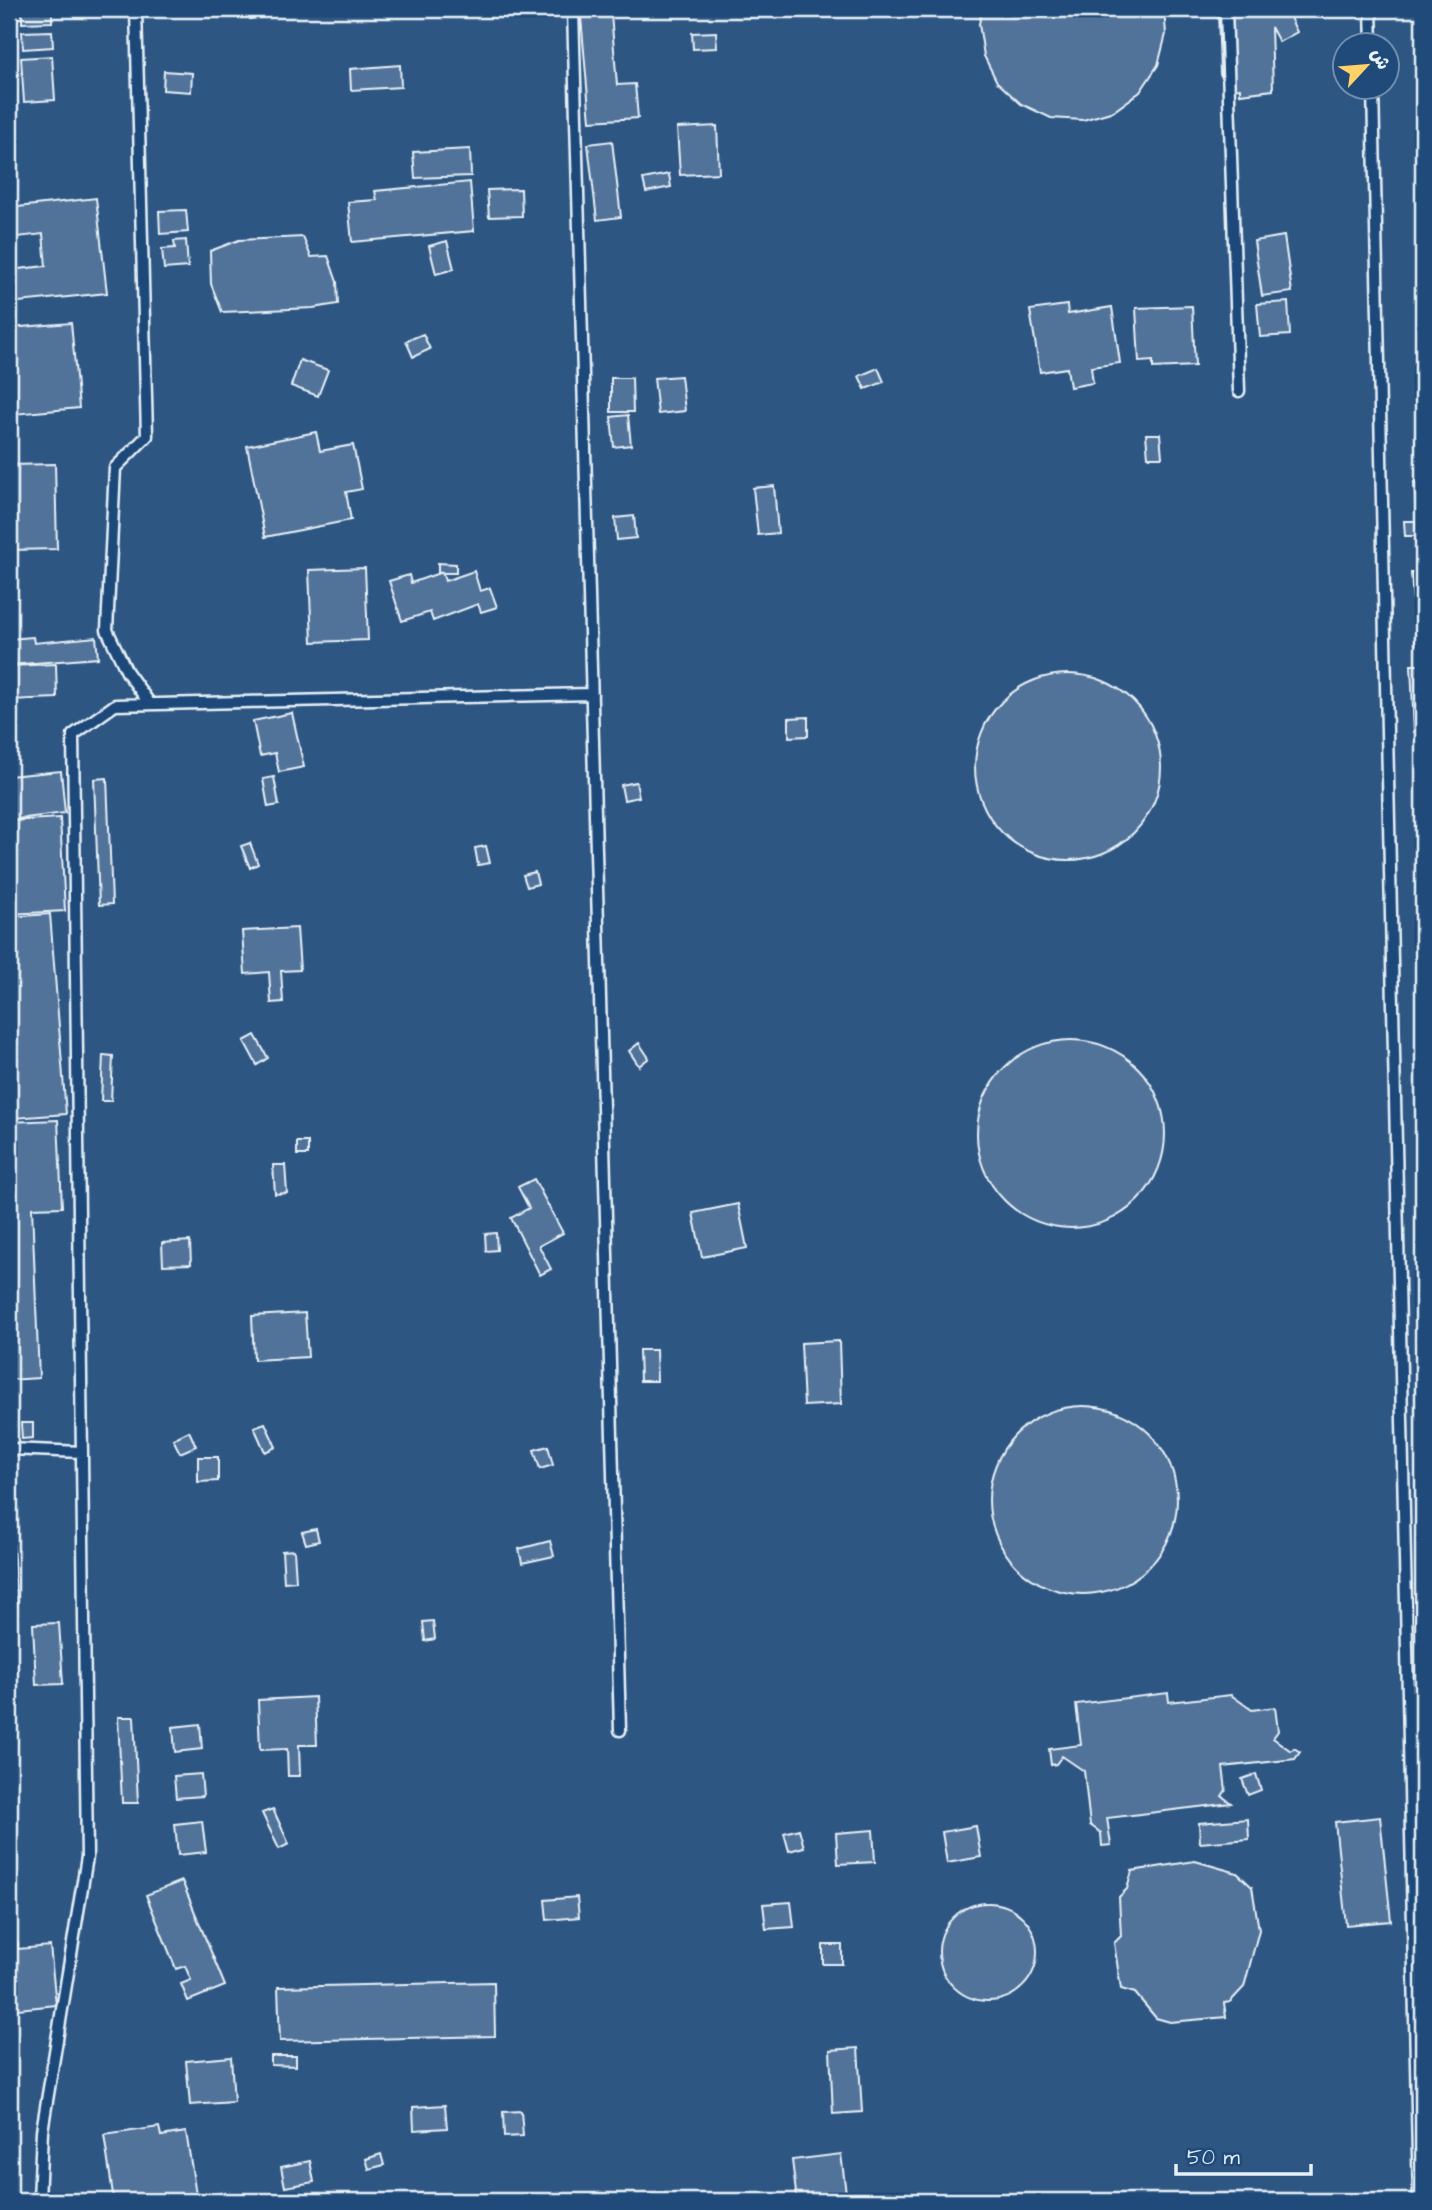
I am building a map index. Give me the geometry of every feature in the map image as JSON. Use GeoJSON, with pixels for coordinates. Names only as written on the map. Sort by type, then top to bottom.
{"type":"FeatureCollection","features":[{"type":"Feature","properties":{"kind":"lane"},"geometry":{"type":"LineString","coordinates":[[136,9],[147,436],[115,468],[107,630],[127,672],[150,704]]}},
{"type":"Feature","properties":{"kind":"lane"},"geometry":{"type":"LineString","coordinates":[[573,9],[620,1730]]}},
{"type":"Feature","properties":{"kind":"lane"},"geometry":{"type":"LineString","coordinates":[[1226,9],[1239,391]]}},
{"type":"Feature","properties":{"kind":"lane"},"geometry":{"type":"LineString","coordinates":[[1371,9],[1372,32]]}},
{"type":"Feature","properties":{"kind":"lane"},"geometry":{"type":"LineString","coordinates":[[1373,102],[1419,2201]]}},
{"type":"Feature","properties":{"kind":"lane"},"geometry":{"type":"LineString","coordinates":[[39,2201],[42,2131],[87,1857],[73,736],[116,705],[592,694]]}},
{"type":"Feature","properties":{"kind":"lane"},"geometry":{"type":"LineString","coordinates":[[9,1449],[82,1452]]}},
{"type":"Feature","properties":{"kind":"shaded area"},"geometry":{"type":"Polygon","coordinates":[[[9,9],[1423,9],[1423,2201],[9,2201],[9,9]]]}},
{"type":"Feature","properties":{"kind":"building"},"geometry":{"type":"Polygon","coordinates":[[[22,9],[52,9],[52,22],[22,23],[22,9]]]}},
{"type":"Feature","properties":{"kind":"building"},"geometry":{"type":"Polygon","coordinates":[[[249,9],[306,9],[306,10],[250,19],[249,9]]]}},
{"type":"Feature","properties":{"kind":"building"},"geometry":{"type":"Polygon","coordinates":[[[982,9],[1164,9],[1166,34],[1158,65],[1140,92],[1114,111],[1083,120],[1051,118],[1021,104],[997,82],[984,56],[979,24],[982,9]]]}},
{"type":"Feature","properties":{"kind":"building"},"geometry":{"type":"Polygon","coordinates":[[[1218,9],[1286,9],[1297,32],[1279,42],[1271,27],[1273,90],[1240,94],[1240,88],[1229,89],[1220,74],[1218,9]]]}},
{"type":"Feature","properties":{"kind":"building"},"geometry":{"type":"Polygon","coordinates":[[[611,14],[617,85],[635,84],[638,118],[590,121],[581,17],[611,14]]]}},
{"type":"Feature","properties":{"kind":"building"},"geometry":{"type":"Polygon","coordinates":[[[52,31],[53,47],[23,49],[22,32],[52,31]]]}},
{"type":"Feature","properties":{"kind":"building"},"geometry":{"type":"Polygon","coordinates":[[[716,32],[717,48],[693,49],[692,33],[716,32]]]}},
{"type":"Feature","properties":{"kind":"building"},"geometry":{"type":"Polygon","coordinates":[[[52,56],[55,100],[24,102],[21,58],[52,56]]]}},
{"type":"Feature","properties":{"kind":"building"},"geometry":{"type":"Polygon","coordinates":[[[400,65],[401,87],[351,90],[350,69],[400,65]]]}},
{"type":"Feature","properties":{"kind":"building"},"geometry":{"type":"Polygon","coordinates":[[[164,71],[192,73],[191,92],[163,90],[164,71]]]}},
{"type":"Feature","properties":{"kind":"building"},"geometry":{"type":"Polygon","coordinates":[[[717,126],[719,173],[680,175],[677,128],[717,126]]]}},
{"type":"Feature","properties":{"kind":"building"},"geometry":{"type":"Polygon","coordinates":[[[612,141],[621,217],[597,220],[588,144],[612,141]]]}},
{"type":"Feature","properties":{"kind":"building"},"geometry":{"type":"Polygon","coordinates":[[[470,149],[471,176],[415,178],[413,152],[470,149]]]}},
{"type":"Feature","properties":{"kind":"building"},"geometry":{"type":"Polygon","coordinates":[[[669,174],[671,187],[646,192],[643,179],[669,174]]]}},
{"type":"Feature","properties":{"kind":"building"},"geometry":{"type":"Polygon","coordinates":[[[470,182],[474,231],[352,242],[348,202],[377,200],[375,191],[470,182]]]}},
{"type":"Feature","properties":{"kind":"building"},"geometry":{"type":"Polygon","coordinates":[[[521,189],[522,216],[489,217],[487,190],[521,189]]]}},
{"type":"Feature","properties":{"kind":"building"},"geometry":{"type":"Polygon","coordinates":[[[96,198],[107,293],[9,303],[9,270],[46,266],[43,234],[9,238],[9,208],[96,198]]]}},
{"type":"Feature","properties":{"kind":"building"},"geometry":{"type":"Polygon","coordinates":[[[186,210],[188,232],[160,234],[159,211],[186,210]]]}},
{"type":"Feature","properties":{"kind":"building"},"geometry":{"type":"Polygon","coordinates":[[[1284,236],[1292,292],[1262,296],[1254,241],[1284,236]]]}},
{"type":"Feature","properties":{"kind":"building"},"geometry":{"type":"Polygon","coordinates":[[[303,237],[311,257],[328,256],[337,282],[338,304],[313,308],[222,312],[211,284],[210,251],[239,240],[303,237]]]}},
{"type":"Feature","properties":{"kind":"building"},"geometry":{"type":"Polygon","coordinates":[[[186,240],[188,267],[164,269],[162,249],[175,248],[174,241],[186,240]]]}},
{"type":"Feature","properties":{"kind":"building"},"geometry":{"type":"Polygon","coordinates":[[[447,241],[454,269],[436,274],[429,246],[447,241]]]}},
{"type":"Feature","properties":{"kind":"building"},"geometry":{"type":"Polygon","coordinates":[[[1288,302],[1290,335],[1260,337],[1257,304],[1288,302]]]}},
{"type":"Feature","properties":{"kind":"building"},"geometry":{"type":"Polygon","coordinates":[[[1067,305],[1068,314],[1112,307],[1120,363],[1091,367],[1093,383],[1070,387],[1067,368],[1040,372],[1030,310],[1067,305]]]}},
{"type":"Feature","properties":{"kind":"building"},"geometry":{"type":"Polygon","coordinates":[[[1192,306],[1195,366],[1153,368],[1153,361],[1139,362],[1136,308],[1192,306]]]}},
{"type":"Feature","properties":{"kind":"building"},"geometry":{"type":"Polygon","coordinates":[[[71,323],[79,408],[14,414],[9,328],[71,323]]]}},
{"type":"Feature","properties":{"kind":"building"},"geometry":{"type":"Polygon","coordinates":[[[423,334],[430,349],[413,357],[406,341],[423,334]]]}},
{"type":"Feature","properties":{"kind":"building"},"geometry":{"type":"Polygon","coordinates":[[[300,360],[328,370],[318,396],[291,386],[300,360]]]}},
{"type":"Feature","properties":{"kind":"building"},"geometry":{"type":"Polygon","coordinates":[[[878,368],[884,382],[865,389],[859,376],[878,368]]]}},
{"type":"Feature","properties":{"kind":"building"},"geometry":{"type":"Polygon","coordinates":[[[681,376],[685,411],[658,414],[654,378],[681,376]]]}},
{"type":"Feature","properties":{"kind":"building"},"geometry":{"type":"Polygon","coordinates":[[[611,378],[632,378],[633,412],[611,412],[611,378]]]}},
{"type":"Feature","properties":{"kind":"building"},"geometry":{"type":"Polygon","coordinates":[[[628,415],[631,445],[614,447],[611,417],[628,415]]]}},
{"type":"Feature","properties":{"kind":"building"},"geometry":{"type":"Polygon","coordinates":[[[316,432],[320,451],[353,445],[362,489],[346,492],[351,520],[265,537],[247,446],[316,432]]]}},
{"type":"Feature","properties":{"kind":"building"},"geometry":{"type":"Polygon","coordinates":[[[1146,434],[1160,434],[1162,457],[1148,457],[1146,434]]]}},
{"type":"Feature","properties":{"kind":"building"},"geometry":{"type":"Polygon","coordinates":[[[55,464],[57,549],[12,550],[10,465],[55,464]]]}},
{"type":"Feature","properties":{"kind":"building"},"geometry":{"type":"Polygon","coordinates":[[[1423,481],[1423,508],[1416,508],[1414,482],[1423,481]]]}},
{"type":"Feature","properties":{"kind":"building"},"geometry":{"type":"Polygon","coordinates":[[[774,486],[778,533],[758,535],[753,488],[774,486]]]}},
{"type":"Feature","properties":{"kind":"building"},"geometry":{"type":"Polygon","coordinates":[[[634,516],[636,538],[617,540],[615,518],[634,516]]]}},
{"type":"Feature","properties":{"kind":"building"},"geometry":{"type":"Polygon","coordinates":[[[1404,521],[1416,521],[1416,536],[1405,536],[1404,521]]]}},
{"type":"Feature","properties":{"kind":"building"},"geometry":{"type":"Polygon","coordinates":[[[438,563],[456,564],[456,573],[438,573],[438,563]]]}},
{"type":"Feature","properties":{"kind":"building"},"geometry":{"type":"Polygon","coordinates":[[[365,568],[368,640],[312,642],[309,570],[365,568]]]}},
{"type":"Feature","properties":{"kind":"building"},"geometry":{"type":"Polygon","coordinates":[[[474,571],[480,591],[490,588],[497,607],[481,612],[478,604],[433,621],[430,612],[402,621],[389,581],[409,575],[411,583],[442,572],[445,581],[474,571]]]}},
{"type":"Feature","properties":{"kind":"building"},"geometry":{"type":"Polygon","coordinates":[[[1411,573],[1423,573],[1423,643],[1416,644],[1411,573]]]}},
{"type":"Feature","properties":{"kind":"building"},"geometry":{"type":"Polygon","coordinates":[[[33,637],[34,643],[96,637],[98,658],[9,665],[9,639],[33,637]]]}},
{"type":"Feature","properties":{"kind":"building"},"geometry":{"type":"Polygon","coordinates":[[[56,664],[57,698],[9,700],[9,666],[56,664]]]}},
{"type":"Feature","properties":{"kind":"building"},"geometry":{"type":"Polygon","coordinates":[[[1411,665],[1423,665],[1423,731],[1414,732],[1411,665]]]}},
{"type":"Feature","properties":{"kind":"building"},"geometry":{"type":"Polygon","coordinates":[[[1068,674],[1086,675],[1104,681],[1120,689],[1134,701],[1146,715],[1154,731],[1160,749],[1160,785],[1154,803],[1146,819],[1134,833],[1120,845],[1104,853],[1086,859],[1068,860],[1050,859],[1032,853],[1016,845],[1002,833],[990,819],[982,803],[976,785],[975,767],[976,749],[982,731],[990,715],[1002,701],[1016,689],[1032,681],[1050,675],[1068,674]]]}},
{"type":"Feature","properties":{"kind":"building"},"geometry":{"type":"Polygon","coordinates":[[[292,713],[304,767],[279,772],[275,753],[260,756],[253,721],[292,713]]]}},
{"type":"Feature","properties":{"kind":"building"},"geometry":{"type":"Polygon","coordinates":[[[808,717],[808,736],[789,737],[789,718],[808,717]]]}},
{"type":"Feature","properties":{"kind":"building"},"geometry":{"type":"Polygon","coordinates":[[[61,771],[65,813],[9,820],[9,776],[61,771]]]}},
{"type":"Feature","properties":{"kind":"building"},"geometry":{"type":"Polygon","coordinates":[[[274,777],[279,805],[268,807],[263,779],[274,777]]]}},
{"type":"Feature","properties":{"kind":"building"},"geometry":{"type":"Polygon","coordinates":[[[107,778],[112,904],[99,905],[94,779],[107,778]]]}},
{"type":"Feature","properties":{"kind":"building"},"geometry":{"type":"Polygon","coordinates":[[[636,782],[639,797],[624,800],[621,785],[636,782]]]}},
{"type":"Feature","properties":{"kind":"building"},"geometry":{"type":"Polygon","coordinates":[[[60,818],[65,911],[9,914],[9,821],[60,818]]]}},
{"type":"Feature","properties":{"kind":"building"},"geometry":{"type":"Polygon","coordinates":[[[250,843],[258,864],[250,868],[241,846],[250,843]]]}},
{"type":"Feature","properties":{"kind":"building"},"geometry":{"type":"Polygon","coordinates":[[[486,846],[490,863],[478,865],[475,848],[486,846]]]}},
{"type":"Feature","properties":{"kind":"building"},"geometry":{"type":"Polygon","coordinates":[[[535,872],[538,884],[527,887],[523,875],[535,872]]]}},
{"type":"Feature","properties":{"kind":"building"},"geometry":{"type":"Polygon","coordinates":[[[50,914],[66,1114],[14,1118],[9,1051],[9,917],[50,914]]]}},
{"type":"Feature","properties":{"kind":"building"},"geometry":{"type":"Polygon","coordinates":[[[297,928],[300,970],[281,971],[283,1002],[271,1003],[269,972],[245,974],[242,931],[297,928]]]}},
{"type":"Feature","properties":{"kind":"building"},"geometry":{"type":"Polygon","coordinates":[[[255,1035],[268,1058],[257,1065],[244,1041],[255,1035]]]}},
{"type":"Feature","properties":{"kind":"building"},"geometry":{"type":"Polygon","coordinates":[[[1071,1040],[1107,1047],[1137,1068],[1158,1098],[1165,1134],[1158,1170],[1137,1200],[1107,1221],[1071,1228],[1035,1221],[1005,1200],[984,1170],[977,1134],[984,1098],[1005,1068],[1035,1047],[1071,1040]]]}},
{"type":"Feature","properties":{"kind":"building"},"geometry":{"type":"Polygon","coordinates":[[[639,1043],[649,1058],[639,1066],[629,1051],[639,1043]]]}},
{"type":"Feature","properties":{"kind":"building"},"geometry":{"type":"Polygon","coordinates":[[[103,1055],[113,1056],[111,1101],[101,1101],[103,1055]]]}},
{"type":"Feature","properties":{"kind":"building"},"geometry":{"type":"Polygon","coordinates":[[[58,1120],[62,1207],[32,1208],[39,1378],[9,1380],[9,1122],[58,1120]]]}},
{"type":"Feature","properties":{"kind":"building"},"geometry":{"type":"Polygon","coordinates":[[[297,1142],[308,1142],[308,1155],[297,1155],[297,1142]]]}},
{"type":"Feature","properties":{"kind":"building"},"geometry":{"type":"Polygon","coordinates":[[[273,1165],[285,1165],[287,1193],[275,1194],[273,1165]]]}},
{"type":"Feature","properties":{"kind":"building"},"geometry":{"type":"Polygon","coordinates":[[[534,1179],[563,1233],[539,1246],[551,1269],[540,1275],[511,1218],[529,1208],[518,1187],[534,1179]]]}},
{"type":"Feature","properties":{"kind":"building"},"geometry":{"type":"Polygon","coordinates":[[[738,1204],[747,1248],[702,1257],[693,1213],[738,1204]]]}},
{"type":"Feature","properties":{"kind":"building"},"geometry":{"type":"Polygon","coordinates":[[[496,1233],[497,1250],[486,1251],[485,1234],[496,1233]]]}},
{"type":"Feature","properties":{"kind":"building"},"geometry":{"type":"Polygon","coordinates":[[[190,1241],[191,1264],[163,1265],[162,1243],[190,1241]]]}},
{"type":"Feature","properties":{"kind":"building"},"geometry":{"type":"Polygon","coordinates":[[[305,1313],[308,1357],[254,1360],[252,1316],[305,1313]]]}},
{"type":"Feature","properties":{"kind":"building"},"geometry":{"type":"Polygon","coordinates":[[[839,1341],[841,1404],[804,1406],[801,1343],[839,1341]]]}},
{"type":"Feature","properties":{"kind":"building"},"geometry":{"type":"Polygon","coordinates":[[[639,1350],[656,1350],[657,1381],[640,1381],[639,1350]]]}},
{"type":"Feature","properties":{"kind":"building"},"geometry":{"type":"Polygon","coordinates":[[[1083,1406],[1119,1414],[1135,1422],[1149,1434],[1161,1448],[1169,1464],[1177,1500],[1169,1536],[1161,1552],[1149,1566],[1135,1578],[1119,1586],[1083,1594],[1047,1586],[1031,1578],[1017,1566],[1005,1552],[997,1536],[989,1500],[997,1464],[1005,1448],[1017,1434],[1031,1422],[1047,1414],[1083,1406]]]}},
{"type":"Feature","properties":{"kind":"building"},"geometry":{"type":"Polygon","coordinates":[[[21,1423],[33,1423],[33,1438],[22,1439],[21,1423]]]}},
{"type":"Feature","properties":{"kind":"building"},"geometry":{"type":"Polygon","coordinates":[[[265,1423],[276,1447],[265,1452],[254,1427],[265,1423]]]}},
{"type":"Feature","properties":{"kind":"building"},"geometry":{"type":"Polygon","coordinates":[[[189,1431],[196,1446],[180,1453],[173,1439],[189,1431]]]}},
{"type":"Feature","properties":{"kind":"building"},"geometry":{"type":"Polygon","coordinates":[[[548,1446],[553,1465],[540,1469],[534,1450],[548,1446]]]}},
{"type":"Feature","properties":{"kind":"building"},"geometry":{"type":"Polygon","coordinates":[[[198,1457],[218,1457],[218,1481],[198,1482],[198,1457]]]}},
{"type":"Feature","properties":{"kind":"building"},"geometry":{"type":"Polygon","coordinates":[[[10,1499],[17,1607],[9,1608],[10,1499]]]}},
{"type":"Feature","properties":{"kind":"building"},"geometry":{"type":"Polygon","coordinates":[[[316,1529],[319,1541],[306,1544],[302,1532],[316,1529]]]}},
{"type":"Feature","properties":{"kind":"building"},"geometry":{"type":"Polygon","coordinates":[[[550,1541],[554,1556],[522,1563],[519,1549],[550,1541]]]}},
{"type":"Feature","properties":{"kind":"building"},"geometry":{"type":"Polygon","coordinates":[[[294,1550],[296,1581],[284,1582],[282,1551],[294,1550]]]}},
{"type":"Feature","properties":{"kind":"building"},"geometry":{"type":"Polygon","coordinates":[[[433,1621],[435,1639],[425,1641],[423,1622],[433,1621]]]}},
{"type":"Feature","properties":{"kind":"building"},"geometry":{"type":"Polygon","coordinates":[[[59,1623],[63,1684],[36,1685],[33,1624],[59,1623]]]}},
{"type":"Feature","properties":{"kind":"building"},"geometry":{"type":"Polygon","coordinates":[[[1168,1693],[1169,1702],[1231,1695],[1252,1710],[1275,1707],[1278,1731],[1273,1738],[1291,1751],[1294,1748],[1300,1752],[1295,1759],[1223,1767],[1226,1790],[1222,1796],[1231,1803],[1107,1818],[1111,1845],[1102,1846],[1101,1833],[1090,1825],[1084,1771],[1062,1756],[1056,1764],[1051,1765],[1049,1749],[1081,1745],[1076,1704],[1168,1693]]]}},
{"type":"Feature","properties":{"kind":"building"},"geometry":{"type":"Polygon","coordinates":[[[315,1697],[317,1745],[299,1745],[300,1776],[288,1776],[287,1749],[260,1750],[258,1700],[315,1697]]]}},
{"type":"Feature","properties":{"kind":"building"},"geometry":{"type":"Polygon","coordinates":[[[118,1717],[134,1717],[138,1803],[122,1803],[118,1717]]]}},
{"type":"Feature","properties":{"kind":"building"},"geometry":{"type":"Polygon","coordinates":[[[200,1724],[202,1749],[175,1752],[173,1727],[200,1724]]]}},
{"type":"Feature","properties":{"kind":"building"},"geometry":{"type":"Polygon","coordinates":[[[201,1774],[203,1796],[176,1798],[174,1776],[201,1774]]]}},
{"type":"Feature","properties":{"kind":"building"},"geometry":{"type":"Polygon","coordinates":[[[1256,1774],[1261,1790],[1248,1795],[1242,1779],[1256,1774]]]}},
{"type":"Feature","properties":{"kind":"building"},"geometry":{"type":"Polygon","coordinates":[[[273,1809],[289,1844],[279,1849],[262,1813],[273,1809]]]}},
{"type":"Feature","properties":{"kind":"building"},"geometry":{"type":"Polygon","coordinates":[[[1380,1817],[1391,1921],[1346,1925],[1335,1822],[1380,1817]]]}},
{"type":"Feature","properties":{"kind":"building"},"geometry":{"type":"Polygon","coordinates":[[[1248,1819],[1249,1839],[1200,1843],[1199,1823],[1248,1819]]]}},
{"type":"Feature","properties":{"kind":"building"},"geometry":{"type":"Polygon","coordinates":[[[202,1821],[206,1852],[178,1855],[175,1824],[202,1821]]]}},
{"type":"Feature","properties":{"kind":"building"},"geometry":{"type":"Polygon","coordinates":[[[976,1826],[981,1857],[947,1863],[942,1832],[976,1826]]]}},
{"type":"Feature","properties":{"kind":"building"},"geometry":{"type":"Polygon","coordinates":[[[799,1829],[804,1847],[789,1851],[784,1833],[799,1829]]]}},
{"type":"Feature","properties":{"kind":"building"},"geometry":{"type":"Polygon","coordinates":[[[873,1830],[875,1862],[838,1864],[836,1833],[873,1830]]]}},
{"type":"Feature","properties":{"kind":"building"},"geometry":{"type":"Polygon","coordinates":[[[1195,1861],[1237,1873],[1252,1887],[1259,1930],[1244,1987],[1230,2002],[1224,2003],[1226,2017],[1170,2022],[1156,2018],[1135,1993],[1121,1989],[1114,1943],[1121,1936],[1119,1897],[1127,1889],[1132,1871],[1195,1861]]]}},
{"type":"Feature","properties":{"kind":"building"},"geometry":{"type":"Polygon","coordinates":[[[182,1881],[225,1986],[188,2001],[181,1984],[191,1980],[185,1966],[176,1969],[146,1895],[182,1881]]]}},
{"type":"Feature","properties":{"kind":"building"},"geometry":{"type":"Polygon","coordinates":[[[577,1897],[579,1917],[547,1920],[545,1900],[577,1897]]]}},
{"type":"Feature","properties":{"kind":"building"},"geometry":{"type":"Polygon","coordinates":[[[791,1902],[794,1927],[766,1929],[763,1904],[791,1902]]]}},
{"type":"Feature","properties":{"kind":"building"},"geometry":{"type":"Polygon","coordinates":[[[988,1903],[1007,1907],[1023,1917],[1033,1933],[1037,1952],[1033,1971],[1023,1987],[1007,1997],[988,2001],[969,1997],[953,1987],[943,1971],[939,1952],[943,1933],[953,1917],[969,1907],[988,1903]]]}},
{"type":"Feature","properties":{"kind":"building"},"geometry":{"type":"Polygon","coordinates":[[[18,1942],[18,1949],[50,1946],[56,2005],[9,2010],[9,1943],[18,1942]]]}},
{"type":"Feature","properties":{"kind":"building"},"geometry":{"type":"Polygon","coordinates":[[[823,1945],[842,1945],[842,1964],[823,1964],[823,1945]]]}},
{"type":"Feature","properties":{"kind":"building"},"geometry":{"type":"Polygon","coordinates":[[[494,1982],[495,2036],[280,2041],[278,1987],[494,1982]]]}},
{"type":"Feature","properties":{"kind":"building"},"geometry":{"type":"Polygon","coordinates":[[[858,2048],[862,2112],[833,2114],[830,2050],[858,2048]]]}},
{"type":"Feature","properties":{"kind":"building"},"geometry":{"type":"Polygon","coordinates":[[[271,2056],[296,2056],[296,2066],[271,2065],[271,2056]]]}},
{"type":"Feature","properties":{"kind":"building"},"geometry":{"type":"Polygon","coordinates":[[[231,2057],[234,2102],[190,2105],[186,2061],[231,2057]]]}},
{"type":"Feature","properties":{"kind":"building"},"geometry":{"type":"Polygon","coordinates":[[[445,2105],[447,2128],[414,2130],[413,2107],[445,2105]]]}},
{"type":"Feature","properties":{"kind":"building"},"geometry":{"type":"Polygon","coordinates":[[[521,2111],[523,2136],[504,2137],[503,2112],[521,2111]]]}},
{"type":"Feature","properties":{"kind":"building"},"geometry":{"type":"Polygon","coordinates":[[[159,2127],[161,2136],[186,2132],[197,2201],[114,2201],[104,2135],[159,2127]]]}},
{"type":"Feature","properties":{"kind":"building"},"geometry":{"type":"Polygon","coordinates":[[[381,2154],[384,2165],[369,2169],[366,2159],[381,2154]]]}},
{"type":"Feature","properties":{"kind":"building"},"geometry":{"type":"Polygon","coordinates":[[[841,2154],[847,2201],[797,2201],[792,2160],[841,2154]]]}},
{"type":"Feature","properties":{"kind":"building"},"geometry":{"type":"Polygon","coordinates":[[[310,2161],[314,2182],[285,2187],[281,2167],[310,2161]]]}}]}
